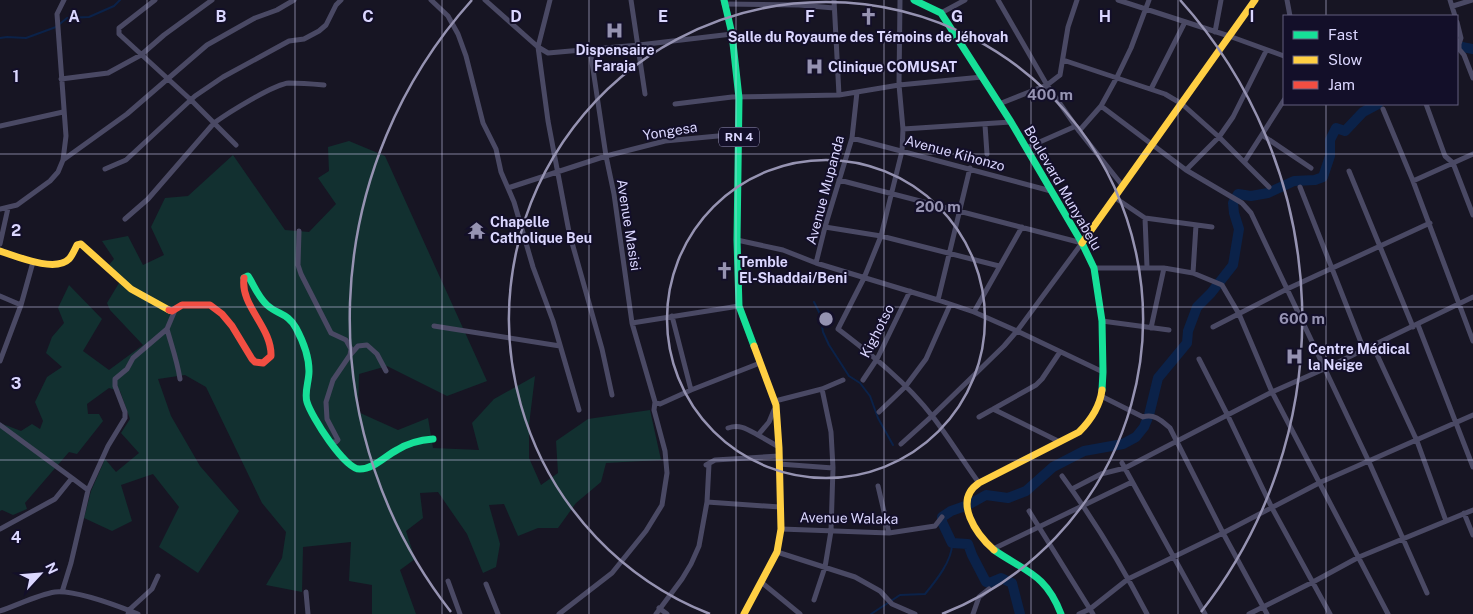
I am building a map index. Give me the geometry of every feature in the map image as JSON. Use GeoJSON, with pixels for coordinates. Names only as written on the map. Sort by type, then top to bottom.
{"type":"FeatureCollection","features":[{"type":"Feature","properties":{"kind":"main road"},"geometry":{"type":"LineString","coordinates":[[914,0],[941,13]]}},
{"type":"Feature","properties":{"kind":"main road"},"geometry":{"type":"LineString","coordinates":[[1082,243],[1255,0]]}},
{"type":"Feature","properties":{"kind":"main road","name":"RN 4"},"geometry":{"type":"LineString","coordinates":[[724,2],[732,34],[739,98],[737,240],[739,306],[776,403],[779,448],[781,529],[777,552],[744,614]]}},
{"type":"Feature","properties":{"kind":"main road","name":"Boulevard Munyabelu"},"geometry":{"type":"LineString","coordinates":[[941,13],[1011,122],[1082,243],[1094,268],[1102,321],[1103,372],[1101,396]]}},
{"type":"Feature","properties":{"kind":"main road"},"geometry":{"type":"LineString","coordinates":[[0,252],[33,262],[60,265],[69,259],[77,245],[81,244],[131,289],[170,311],[182,305],[210,305],[222,314],[232,326],[252,359],[263,363],[272,356],[272,348],[246,297],[243,278],[248,276],[266,304],[292,320],[307,354],[309,367],[306,401],[312,414],[331,442],[350,465],[356,469],[364,469],[399,448],[417,441],[433,439]]}},
{"type":"Feature","properties":{"kind":"main road"},"geometry":{"type":"LineString","coordinates":[[1062,614],[1044,583],[1031,571],[993,549],[978,532],[966,502],[970,489],[978,483],[1079,432],[1094,413],[1101,396]]}},
{"type":"Feature","properties":{"kind":"street"},"geometry":{"type":"LineString","coordinates":[[0,209],[17,206],[50,181],[58,172],[63,160],[66,136],[57,14],[64,0]]}},
{"type":"Feature","properties":{"kind":"street"},"geometry":{"type":"LineString","coordinates":[[155,0],[119,28],[119,34],[191,100],[236,145]]}},
{"type":"Feature","properties":{"kind":"street"},"geometry":{"type":"LineString","coordinates":[[61,79],[108,73],[141,55],[164,35],[212,0]]}},
{"type":"Feature","properties":{"kind":"street"},"geometry":{"type":"LineString","coordinates":[[63,160],[127,114],[207,45],[255,18],[277,10],[294,0]]}},
{"type":"Feature","properties":{"kind":"street"},"geometry":{"type":"LineString","coordinates":[[105,169],[126,160],[191,100],[231,73],[289,41],[304,40],[319,31],[326,25],[340,0]]}},
{"type":"Feature","properties":{"kind":"street"},"geometry":{"type":"LineString","coordinates":[[431,0],[448,16],[458,34],[466,56],[483,123],[496,149],[501,172],[514,202],[579,410]]}},
{"type":"Feature","properties":{"kind":"street"},"geometry":{"type":"LineString","coordinates":[[485,0],[538,47],[548,53],[732,34]]}},
{"type":"Feature","properties":{"kind":"street"},"geometry":{"type":"LineString","coordinates":[[495,8],[498,0]]}},
{"type":"Feature","properties":{"kind":"street"},"geometry":{"type":"LineString","coordinates":[[631,0],[645,94]]}},
{"type":"Feature","properties":{"kind":"street"},"geometry":{"type":"LineString","coordinates":[[834,0],[839,95]]}},
{"type":"Feature","properties":{"kind":"street"},"geometry":{"type":"LineString","coordinates":[[900,0],[899,85],[903,130],[902,151],[881,236],[864,278],[838,328],[906,387],[932,416],[978,483]]}},
{"type":"Feature","properties":{"kind":"street"},"geometry":{"type":"LineString","coordinates":[[998,0],[1046,85],[1122,185]]}},
{"type":"Feature","properties":{"kind":"street"},"geometry":{"type":"LineString","coordinates":[[999,104],[1046,85],[1060,75],[1068,27],[1077,0]]}},
{"type":"Feature","properties":{"kind":"street"},"geometry":{"type":"LineString","coordinates":[[1118,0],[1283,56]]}},
{"type":"Feature","properties":{"kind":"street"},"geometry":{"type":"LineString","coordinates":[[1026,148],[1078,128],[1101,106],[1131,48],[1149,0]]}},
{"type":"Feature","properties":{"kind":"street"},"geometry":{"type":"LineString","coordinates":[[1214,32],[1221,0]]}},
{"type":"Feature","properties":{"kind":"street"},"geometry":{"type":"LineString","coordinates":[[1287,0],[1290,15]]}},
{"type":"Feature","properties":{"kind":"street"},"geometry":{"type":"LineString","coordinates":[[1450,0],[1455,15]]}},
{"type":"Feature","properties":{"kind":"street"},"geometry":{"type":"LineString","coordinates":[[1453,6],[1472,0]]}},
{"type":"Feature","properties":{"kind":"street"},"geometry":{"type":"LineString","coordinates":[[549,1],[538,47],[543,93],[569,232],[602,349],[612,395]]}},
{"type":"Feature","properties":{"kind":"street"},"geometry":{"type":"LineString","coordinates":[[941,13],[962,1]]}},
{"type":"Feature","properties":{"kind":"street"},"geometry":{"type":"LineString","coordinates":[[724,2],[834,8]]}},
{"type":"Feature","properties":{"kind":"street"},"geometry":{"type":"LineString","coordinates":[[1151,88],[1185,22]]}},
{"type":"Feature","properties":{"kind":"street"},"geometry":{"type":"LineString","coordinates":[[1458,26],[1461,38],[1459,47],[1473,78]]}},
{"type":"Feature","properties":{"kind":"street","name":"Avenue Masisi"},"geometry":{"type":"LineString","coordinates":[[559,614],[612,573],[646,531],[662,505],[667,473],[665,451],[654,410],[655,402],[632,323],[614,194],[606,156],[590,49]]}},
{"type":"Feature","properties":{"kind":"street"},"geometry":{"type":"LineString","coordinates":[[1186,170],[1219,137],[1233,117],[1266,51]]}},
{"type":"Feature","properties":{"kind":"street"},"geometry":{"type":"LineString","coordinates":[[1063,60],[1151,88],[1182,104],[1245,161],[1269,187]]}},
{"type":"Feature","properties":{"kind":"street"},"geometry":{"type":"LineString","coordinates":[[675,104],[739,98],[839,95],[899,85],[982,77]]}},
{"type":"Feature","properties":{"kind":"street"},"geometry":{"type":"LineString","coordinates":[[125,219],[148,199],[214,123],[228,113],[274,88],[288,83],[324,85]]}},
{"type":"Feature","properties":{"kind":"street","name":"Avenue Mupanda"},"geometry":{"type":"LineString","coordinates":[[816,264],[825,227],[852,138],[856,92]]}},
{"type":"Feature","properties":{"kind":"street"},"geometry":{"type":"LineString","coordinates":[[1245,161],[1283,102]]}},
{"type":"Feature","properties":{"kind":"street"},"geometry":{"type":"LineString","coordinates":[[1426,105],[1445,156],[1453,163],[1473,215]]}},
{"type":"Feature","properties":{"kind":"street"},"geometry":{"type":"LineString","coordinates":[[1101,106],[1154,144],[1186,170],[1242,203],[1251,213],[1369,462],[1427,593]]}},
{"type":"Feature","properties":{"kind":"street"},"geometry":{"type":"LineString","coordinates":[[1383,109],[1430,223],[1473,340]]}},
{"type":"Feature","properties":{"kind":"street"},"geometry":{"type":"LineString","coordinates":[[0,126],[63,112]]}},
{"type":"Feature","properties":{"kind":"street"},"geometry":{"type":"LineString","coordinates":[[903,130],[1011,122]]}},
{"type":"Feature","properties":{"kind":"street"},"geometry":{"type":"LineString","coordinates":[[985,125],[988,154]]}},
{"type":"Feature","properties":{"kind":"street","name":"Yongesa"},"geometry":{"type":"LineString","coordinates":[[508,188],[634,148],[665,141],[739,134]]}},
{"type":"Feature","properties":{"kind":"street"},"geometry":{"type":"LineString","coordinates":[[1262,135],[1311,168]]}},
{"type":"Feature","properties":{"kind":"street","name":"Avenue Kihonzo"},"geometry":{"type":"LineString","coordinates":[[852,138],[1051,191]]}},
{"type":"Feature","properties":{"kind":"street"},"geometry":{"type":"LineString","coordinates":[[1413,181],[1473,154]]}},
{"type":"Feature","properties":{"kind":"street"},"geometry":{"type":"LineString","coordinates":[[938,300],[970,168]]}},
{"type":"Feature","properties":{"kind":"street"},"geometry":{"type":"LineString","coordinates":[[1350,171],[1473,467]]}},
{"type":"Feature","properties":{"kind":"street"},"geometry":{"type":"LineString","coordinates":[[839,180],[960,213],[1082,243],[1004,346],[901,444]]}},
{"type":"Feature","properties":{"kind":"street"},"geometry":{"type":"LineString","coordinates":[[1300,187],[1364,350]]}},
{"type":"Feature","properties":{"kind":"street"},"geometry":{"type":"LineString","coordinates":[[1114,197],[1145,218],[1212,227]]}},
{"type":"Feature","properties":{"kind":"street"},"geometry":{"type":"LineString","coordinates":[[0,244],[8,208]]}},
{"type":"Feature","properties":{"kind":"street"},"geometry":{"type":"LineString","coordinates":[[1145,218],[1146,266]]}},
{"type":"Feature","properties":{"kind":"street"},"geometry":{"type":"LineString","coordinates":[[1213,327],[1287,289],[1430,223]]}},
{"type":"Feature","properties":{"kind":"street"},"geometry":{"type":"LineString","coordinates":[[1193,273],[1196,225]]}},
{"type":"Feature","properties":{"kind":"street"},"geometry":{"type":"LineString","coordinates":[[825,227],[881,236],[999,266]]}},
{"type":"Feature","properties":{"kind":"street"},"geometry":{"type":"LineString","coordinates":[[974,312],[1022,227]]}},
{"type":"Feature","properties":{"kind":"street"},"geometry":{"type":"LineString","coordinates":[[299,231],[298,266],[301,274],[331,333],[346,340],[351,349],[350,355]]}},
{"type":"Feature","properties":{"kind":"street"},"geometry":{"type":"LineString","coordinates":[[737,240],[783,250],[816,264],[974,312],[1103,372]]}},
{"type":"Feature","properties":{"kind":"street"},"geometry":{"type":"LineString","coordinates":[[0,361],[21,305],[33,262]]}},
{"type":"Feature","properties":{"kind":"street"},"geometry":{"type":"LineString","coordinates":[[1094,268],[1146,266],[1164,268],[1193,273],[1217,281],[1222,285],[1239,314],[1272,392],[1321,482],[1388,614]]}},
{"type":"Feature","properties":{"kind":"street"},"geometry":{"type":"LineString","coordinates":[[1150,328],[1164,268]]}},
{"type":"Feature","properties":{"kind":"street","name":"Kighotso"},"geometry":{"type":"LineString","coordinates":[[863,380],[877,360],[910,291]]}},
{"type":"Feature","properties":{"kind":"street"},"geometry":{"type":"LineString","coordinates":[[0,296],[21,305]]}},
{"type":"Feature","properties":{"kind":"street"},"geometry":{"type":"LineString","coordinates":[[1072,489],[1101,474],[1125,468],[1227,414],[1416,326],[1473,297]]}},
{"type":"Feature","properties":{"kind":"street"},"geometry":{"type":"LineString","coordinates":[[879,412],[906,387],[926,359],[950,305]]}},
{"type":"Feature","properties":{"kind":"street"},"geometry":{"type":"LineString","coordinates":[[632,323],[739,306]]}},
{"type":"Feature","properties":{"kind":"street"},"geometry":{"type":"LineString","coordinates":[[62,592],[71,563],[88,490],[108,446],[125,418],[125,412],[115,386],[115,379],[127,369],[133,358],[167,330],[175,310]]}},
{"type":"Feature","properties":{"kind":"street"},"geometry":{"type":"LineString","coordinates":[[672,316],[691,390]]}},
{"type":"Feature","properties":{"kind":"street"},"geometry":{"type":"LineString","coordinates":[[1102,321],[1169,330]]}},
{"type":"Feature","properties":{"kind":"street"},"geometry":{"type":"LineString","coordinates":[[434,326],[560,346]]}},
{"type":"Feature","properties":{"kind":"street"},"geometry":{"type":"LineString","coordinates":[[167,330],[177,359],[180,379]]}},
{"type":"Feature","properties":{"kind":"street"},"geometry":{"type":"LineString","coordinates":[[331,442],[338,440],[327,419],[326,402],[333,380],[350,355],[358,346],[367,345],[378,354],[386,371]]}},
{"type":"Feature","properties":{"kind":"street"},"geometry":{"type":"LineString","coordinates":[[1373,346],[1417,441],[1446,521]]}},
{"type":"Feature","properties":{"kind":"street"},"geometry":{"type":"LineString","coordinates":[[980,417],[1036,385],[1060,352]]}},
{"type":"Feature","properties":{"kind":"street"},"geometry":{"type":"LineString","coordinates":[[1199,359],[1272,508],[1330,614]]}},
{"type":"Feature","properties":{"kind":"street"},"geometry":{"type":"LineString","coordinates":[[655,402],[660,404],[760,363]]}},
{"type":"Feature","properties":{"kind":"street"},"geometry":{"type":"LineString","coordinates":[[758,435],[769,422],[776,403],[822,389],[843,380]]}},
{"type":"Feature","properties":{"kind":"street"},"geometry":{"type":"LineString","coordinates":[[814,600],[825,567],[831,531],[833,468],[831,432],[822,389]]}},
{"type":"Feature","properties":{"kind":"street"},"geometry":{"type":"LineString","coordinates":[[1101,396],[1143,418],[1149,415],[1160,419],[1170,428],[1223,533],[1267,614]]}},
{"type":"Feature","properties":{"kind":"street"},"geometry":{"type":"LineString","coordinates":[[993,409],[1060,442]]}},
{"type":"Feature","properties":{"kind":"street"},"geometry":{"type":"LineString","coordinates":[[1079,614],[1092,612],[1128,578],[1223,533],[1321,482],[1473,415]]}},
{"type":"Feature","properties":{"kind":"street"},"geometry":{"type":"LineString","coordinates":[[0,424],[88,490]]}},
{"type":"Feature","properties":{"kind":"street"},"geometry":{"type":"LineString","coordinates":[[728,428],[736,425],[743,427],[779,448]]}},
{"type":"Feature","properties":{"kind":"street"},"geometry":{"type":"LineString","coordinates":[[656,614],[691,564],[702,533],[707,502],[709,464],[706,465],[715,460],[779,456]]}},
{"type":"Feature","properties":{"kind":"street"},"geometry":{"type":"LineString","coordinates":[[1122,463],[1205,614]]}},
{"type":"Feature","properties":{"kind":"street"},"geometry":{"type":"LineString","coordinates":[[779,464],[833,468]]}},
{"type":"Feature","properties":{"kind":"street"},"geometry":{"type":"LineString","coordinates":[[1062,476],[1083,505],[1148,614]]}},
{"type":"Feature","properties":{"kind":"street"},"geometry":{"type":"LineString","coordinates":[[0,529],[55,499],[72,478]]}},
{"type":"Feature","properties":{"kind":"street"},"geometry":{"type":"LineString","coordinates":[[993,549],[1132,482]]}},
{"type":"Feature","properties":{"kind":"street"},"geometry":{"type":"LineString","coordinates":[[878,486],[889,533]]}},
{"type":"Feature","properties":{"kind":"street"},"geometry":{"type":"LineString","coordinates":[[707,502],[780,507]]}},
{"type":"Feature","properties":{"kind":"street"},"geometry":{"type":"LineString","coordinates":[[1249,614],[1359,557],[1473,510]]}},
{"type":"Feature","properties":{"kind":"street"},"geometry":{"type":"LineString","coordinates":[[1029,511],[1092,612]]}},
{"type":"Feature","properties":{"kind":"street"},"geometry":{"type":"LineString","coordinates":[[1464,513],[1473,535]]}},
{"type":"Feature","properties":{"kind":"street","name":"Avenue Walaka"},"geometry":{"type":"LineString","coordinates":[[781,529],[889,533],[935,526],[942,517]]}},
{"type":"Feature","properties":{"kind":"street"},"geometry":{"type":"LineString","coordinates":[[777,552],[855,577],[880,591],[889,601],[915,614]]}},
{"type":"Feature","properties":{"kind":"street"},"geometry":{"type":"LineString","coordinates":[[128,612],[152,589],[158,576]]}},
{"type":"Feature","properties":{"kind":"street"},"geometry":{"type":"LineString","coordinates":[[448,581],[460,614]]}},
{"type":"Feature","properties":{"kind":"street"},"geometry":{"type":"LineString","coordinates":[[761,582],[800,614]]}},
{"type":"Feature","properties":{"kind":"street"},"geometry":{"type":"LineString","coordinates":[[486,584],[498,614]]}},
{"type":"Feature","properties":{"kind":"street"},"geometry":{"type":"LineString","coordinates":[[974,614],[979,597],[989,589]]}},
{"type":"Feature","properties":{"kind":"street"},"geometry":{"type":"LineString","coordinates":[[0,612],[45,594],[62,592],[98,600],[138,614]]}},
{"type":"Feature","properties":{"kind":"street"},"geometry":{"type":"LineString","coordinates":[[306,592],[308,614]]}},
{"type":"Feature","properties":{"kind":"street"},"geometry":{"type":"LineString","coordinates":[[659,608],[667,614]]}},
{"type":"Feature","properties":{"kind":"green space"},"geometry":{"type":"Polygon","coordinates":[[[349,141],[385,156],[487,381],[447,396],[387,366],[359,374],[358,412],[398,430],[428,418],[433,448],[479,450],[472,423],[494,399],[535,376],[529,425],[529,458],[541,485],[558,473],[556,441],[588,419],[650,410],[661,460],[606,463],[601,482],[576,503],[558,528],[538,528],[518,536],[504,504],[489,505],[500,544],[496,567],[483,573],[467,534],[438,492],[420,493],[423,518],[406,531],[415,559],[400,570],[416,614],[372,614],[372,585],[349,581],[351,542],[303,547],[302,592],[266,585],[282,558],[286,532],[262,503],[206,387],[185,375],[158,379],[171,416],[200,466],[239,511],[198,573],[159,547],[179,507],[153,474],[121,485],[132,521],[112,531],[84,518],[91,491],[105,459],[116,472],[139,453],[121,433],[130,419],[120,391],[109,388],[87,404],[88,414],[99,414],[103,421],[77,454],[69,452],[25,503],[27,509],[13,515],[2,510],[0,511],[0,423],[21,431],[32,424],[40,429],[43,421],[35,402],[47,377],[62,367],[46,353],[52,337],[64,323],[58,308],[69,285],[102,319],[83,351],[109,370],[143,345],[110,310],[107,303],[122,278],[108,266],[114,259],[102,241],[128,236],[143,265],[164,255],[151,227],[165,198],[188,196],[233,155],[285,230],[309,232],[336,204],[318,178],[329,171],[328,147],[349,141]]]}},
{"type":"Feature","properties":{"kind":"waterway"},"geometry":{"type":"LineString","coordinates":[[0,38],[26,38],[56,27],[67,18],[89,17],[114,6],[120,0]]}},
{"type":"Feature","properties":{"kind":"waterway"},"geometry":{"type":"LineString","coordinates":[[1458,46],[1473,49]]}},
{"type":"Feature","properties":{"kind":"waterway"},"geometry":{"type":"LineString","coordinates":[[1020,614],[1012,583],[1001,578],[989,583],[986,582],[968,544],[952,543],[942,522],[942,517],[986,495],[1008,498],[1026,491],[1053,467],[1084,451],[1123,444],[1136,437],[1144,427],[1149,415],[1158,378],[1187,343],[1188,331],[1197,307],[1211,293],[1233,265],[1239,229],[1233,203],[1238,194],[1251,196],[1268,193],[1294,181],[1315,180],[1323,177],[1330,156],[1330,140],[1336,128],[1345,131],[1363,112],[1376,105]]}},
{"type":"Feature","properties":{"kind":"waterway"},"geometry":{"type":"LineString","coordinates":[[814,302],[820,314],[823,332],[829,345],[849,376],[860,383],[870,396],[878,418],[893,445]]}},
{"type":"Feature","properties":{"kind":"waterway"},"geometry":{"type":"LineString","coordinates":[[871,614],[900,595],[925,594],[947,563],[952,550],[952,543]]}},
{"type":"Feature","properties":{"kind":"traffic: fast"},"geometry":{"type":"LineString","coordinates":[[724,0],[732,34],[739,98],[737,240],[739,306],[754,346]]}},
{"type":"Feature","properties":{"kind":"traffic: fast"},"geometry":{"type":"LineString","coordinates":[[914,0],[941,13],[1011,122],[1082,243],[1094,268],[1102,321],[1102,390]]}},
{"type":"Feature","properties":{"kind":"traffic: fast"},"geometry":{"type":"LineString","coordinates":[[244,278],[248,276],[264,302],[290,319],[296,328],[308,360],[307,402],[329,441],[346,461],[360,469],[370,467],[405,445],[433,439]]}},
{"type":"Feature","properties":{"kind":"traffic: fast"},"geometry":{"type":"LineString","coordinates":[[994,550],[1042,582],[1049,590],[1061,614]]}},
{"type":"Feature","properties":{"kind":"traffic: slow"},"geometry":{"type":"LineString","coordinates":[[1082,243],[1255,0]]}},
{"type":"Feature","properties":{"kind":"traffic: slow"},"geometry":{"type":"LineString","coordinates":[[0,251],[35,262],[55,264],[63,263],[69,259],[77,245],[81,244],[131,289],[169,310]]}},
{"type":"Feature","properties":{"kind":"traffic: slow"},"geometry":{"type":"LineString","coordinates":[[744,614],[777,552],[781,529],[776,405],[754,346]]}},
{"type":"Feature","properties":{"kind":"traffic: slow"},"geometry":{"type":"LineString","coordinates":[[994,550],[987,544],[970,518],[967,508],[971,490],[979,483],[1079,432],[1094,413],[1102,390]]}},
{"type":"Feature","properties":{"kind":"traffic: jam"},"geometry":{"type":"LineString","coordinates":[[169,310],[172,311],[182,305],[210,305],[222,314],[232,326],[252,359],[255,362],[263,363],[271,356],[270,345],[247,298],[244,278]]}},
{"type":"Feature","properties":{"kind":"place","name":"Salle du Royaume des Témoins de Jéhovah"},"geometry":{"type":"Point","coordinates":[868,17]}},
{"type":"Feature","properties":{"kind":"place","name":"Dispensaire Faraja"},"geometry":{"type":"Point","coordinates":[615,30]}},
{"type":"Feature","properties":{"kind":"place","name":"Clinique COMUSAT"},"geometry":{"type":"Point","coordinates":[814,67]}},
{"type":"Feature","properties":{"kind":"place","name":"Chapelle Catholique Beu"},"geometry":{"type":"Point","coordinates":[476,230]}},
{"type":"Feature","properties":{"kind":"place","name":"Temble El-Shaddai/Beni"},"geometry":{"type":"Point","coordinates":[725,270]}},
{"type":"Feature","properties":{"kind":"place","name":"Centre Médical la Neige"},"geometry":{"type":"Point","coordinates":[1294,357]}}]}
